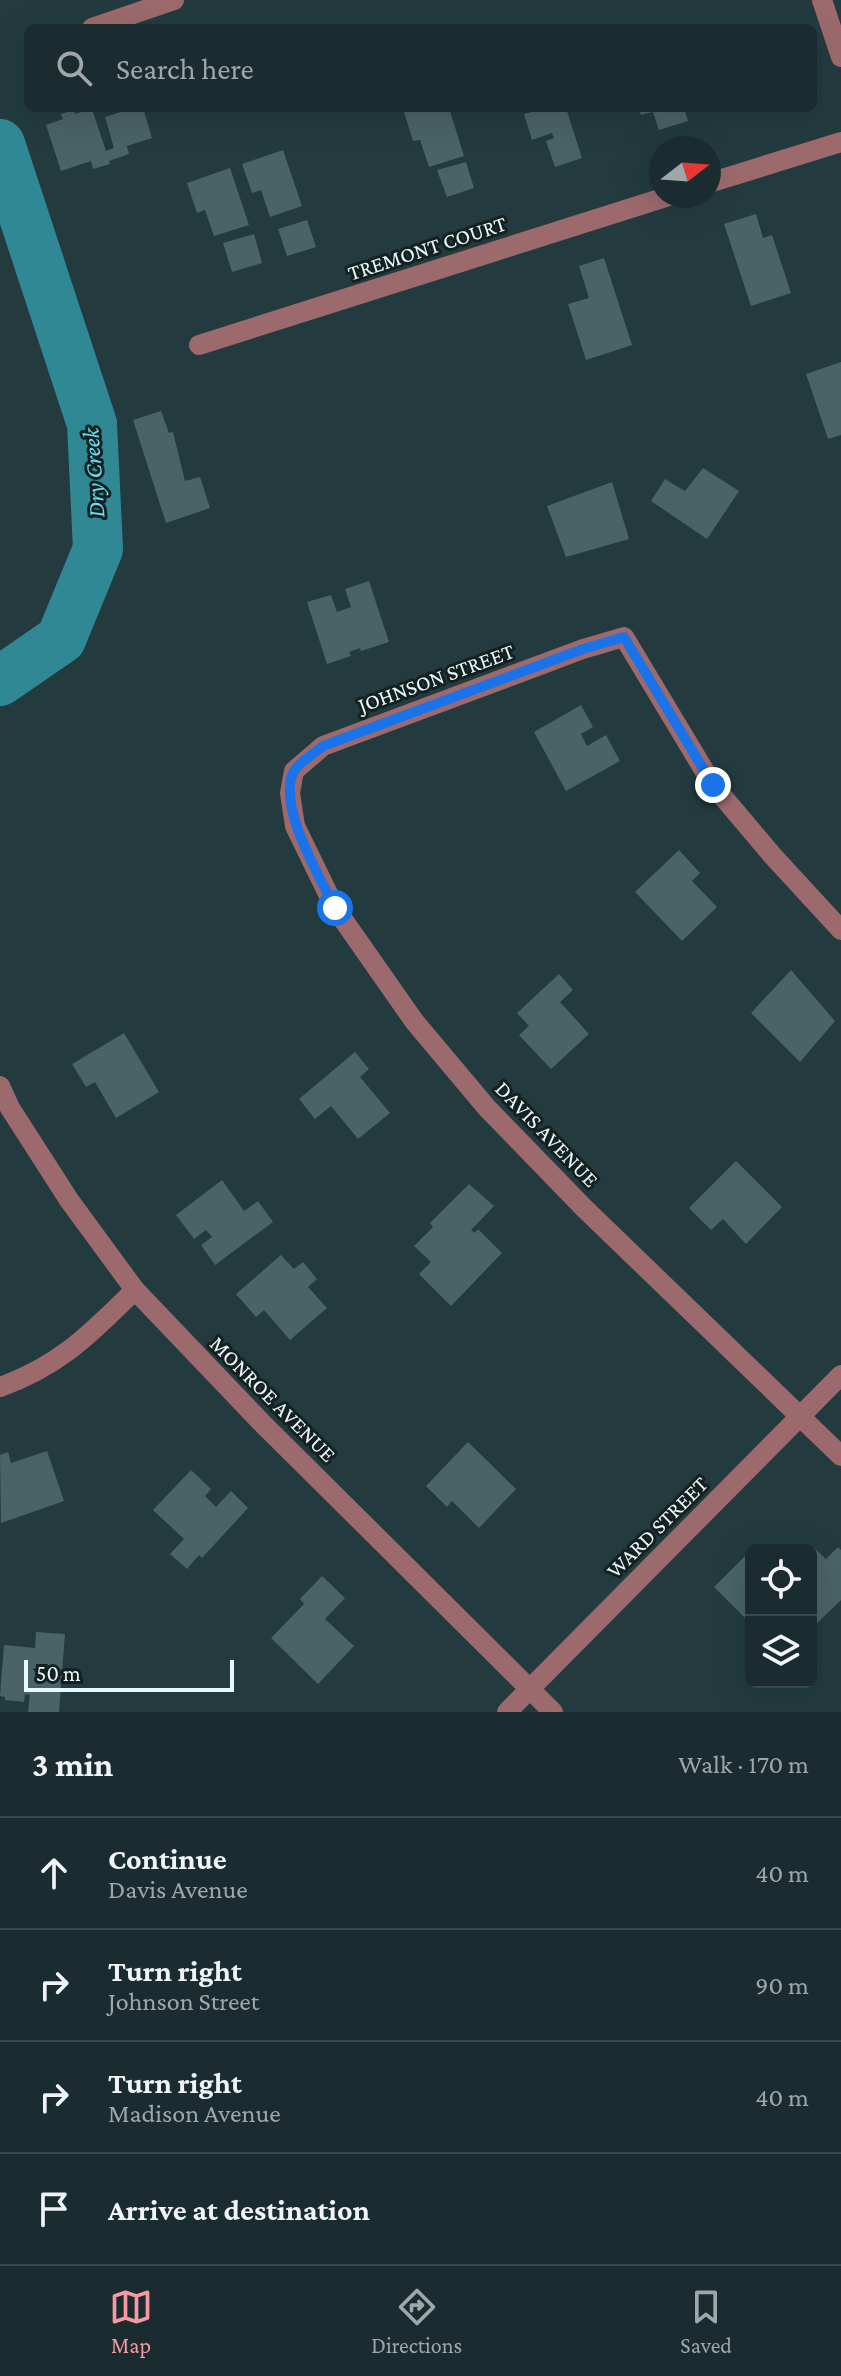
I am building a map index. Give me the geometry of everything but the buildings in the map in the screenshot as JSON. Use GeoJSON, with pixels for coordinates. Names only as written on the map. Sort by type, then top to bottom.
{"type":"FeatureCollection","features":[{"type":"Feature","properties":{"kind":"street"},"geometry":{"type":"LineString","coordinates":[[104,24],[174,0]]}},
{"type":"Feature","properties":{"kind":"street"},"geometry":{"type":"LineString","coordinates":[[822,0],[841,57]]}},
{"type":"Feature","properties":{"kind":"street"},"geometry":{"type":"LineString","coordinates":[[721,179],[841,142]]}},
{"type":"Feature","properties":{"kind":"street","name":"TREMONT COURT"},"geometry":{"type":"LineString","coordinates":[[199,345],[649,202]]}},
{"type":"Feature","properties":{"kind":"street","name":"JOHNSON STREET"},"geometry":{"type":"LineString","coordinates":[[290,793],[294,771],[323,746],[583,649],[624,637],[713,785],[841,930]]}},
{"type":"Feature","properties":{"kind":"street","name":"DAVIS AVENUE"},"geometry":{"type":"LineString","coordinates":[[290,793],[295,826],[335,908],[414,1021],[487,1108],[584,1208],[841,1456]]}},
{"type":"Feature","properties":{"kind":"street","name":"MONROE AVENUE"},"geometry":{"type":"LineString","coordinates":[[0,1086],[10,1108],[69,1200],[135,1290],[261,1422],[553,1712]]}},
{"type":"Feature","properties":{"kind":"street"},"geometry":{"type":"LineString","coordinates":[[0,1387],[24,1379],[79,1345],[135,1290]]}},
{"type":"Feature","properties":{"kind":"street","name":"WARD STREET"},"geometry":{"type":"LineString","coordinates":[[507,1712],[841,1375]]}},
{"type":"Feature","properties":{"kind":"waterway","name":"Dry Creek"},"geometry":{"type":"LineString","coordinates":[[0,144],[92,424],[98,549],[61,639],[0,681]]}},
{"type":"Feature","properties":{"kind":"route"},"geometry":{"type":"LineString","coordinates":[[335,908],[295,826],[290,793],[294,771],[323,746],[583,649],[624,637],[713,785]]}}]}
